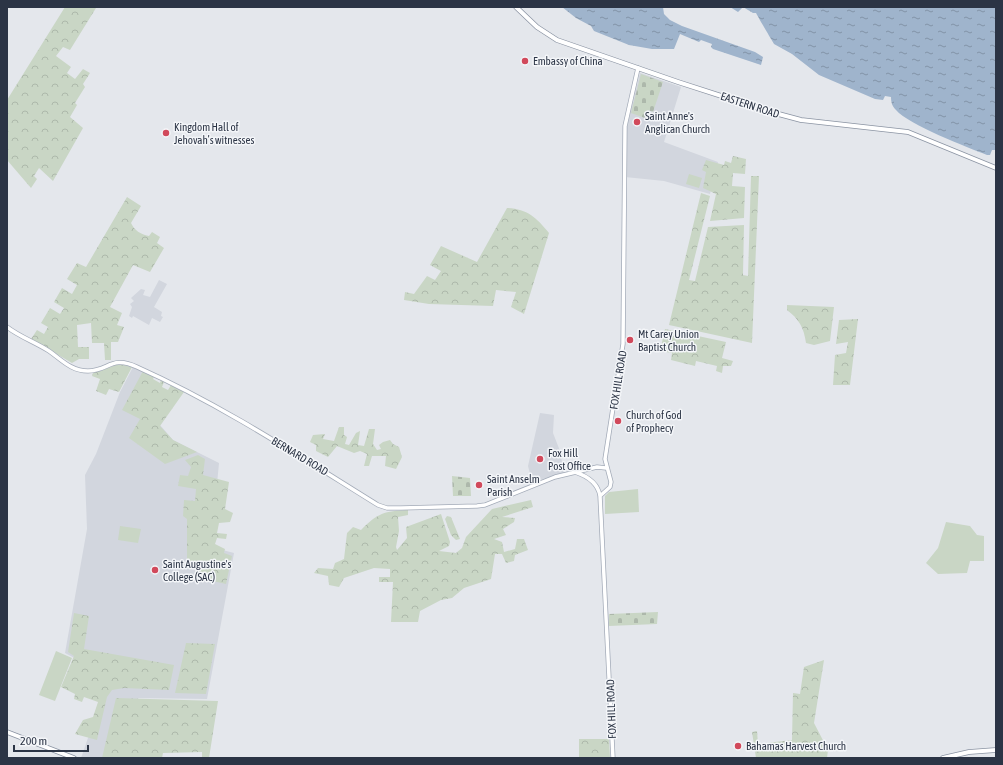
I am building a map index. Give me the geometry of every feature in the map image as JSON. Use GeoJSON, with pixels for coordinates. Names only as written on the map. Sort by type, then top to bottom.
{"type":"FeatureCollection","features":[{"type":"Feature","properties":{"kind":"highway","name":"EASTERN ROAD"},"geometry":{"type":"LineString","coordinates":[[516,7],[537,27],[557,40],[638,68],[791,118],[908,132],[996,168]]}},
{"type":"Feature","properties":{"kind":"highway"},"geometry":{"type":"LineString","coordinates":[[7,732],[74,758]]}},
{"type":"Feature","properties":{"kind":"highway"},"geometry":{"type":"LineString","coordinates":[[943,758],[969,752],[996,750]]}},
{"type":"Feature","properties":{"kind":"main road","name":"FOX HILL ROAD"},"geometry":{"type":"LineString","coordinates":[[606,492],[611,482],[606,468],[606,459],[623,344],[625,126],[638,68]]}},
{"type":"Feature","properties":{"kind":"main road","name":"BERNARD ROAD"},"geometry":{"type":"LineString","coordinates":[[7,327],[48,351],[66,366],[74,369],[90,371],[109,364],[121,362],[136,366],[210,402],[378,505],[387,508],[433,508],[485,505],[533,484],[574,472],[583,472]]}},
{"type":"Feature","properties":{"kind":"main road"},"geometry":{"type":"LineString","coordinates":[[601,467],[606,459]]}},
{"type":"Feature","properties":{"kind":"main road"},"geometry":{"type":"LineString","coordinates":[[606,468],[601,467],[583,472],[599,489],[606,492]]}},
{"type":"Feature","properties":{"kind":"main road","name":"FOX HILL ROAD"},"geometry":{"type":"LineString","coordinates":[[599,489],[613,758]]}},
{"type":"Feature","properties":{"kind":"main road"},"geometry":{"type":"LineString","coordinates":[[600,496],[606,492]]}},
{"type":"Feature","properties":{"kind":"shaded area"},"geometry":{"type":"Polygon","coordinates":[[[640,73],[681,87],[664,142],[718,162],[710,194],[664,181],[625,177],[627,127],[640,73]]]}},
{"type":"Feature","properties":{"kind":"shaded area"},"geometry":{"type":"Polygon","coordinates":[[[159,280],[167,284],[154,307],[162,312],[161,316],[163,317],[160,322],[152,318],[149,325],[133,316],[132,318],[129,316],[132,307],[130,304],[134,301],[131,298],[141,289],[145,290],[143,295],[150,297],[159,280]]]}},
{"type":"Feature","properties":{"kind":"shaded area","name":"Saint Augustine's College (SAC)"},"geometry":{"type":"Polygon","coordinates":[[[133,367],[149,375],[132,411],[160,425],[173,440],[219,463],[211,547],[234,553],[207,699],[138,698],[115,758],[81,758],[104,692],[84,663],[65,653],[87,529],[85,475],[96,454],[120,392],[133,367]]]}},
{"type":"Feature","properties":{"kind":"shaded area"},"geometry":{"type":"Polygon","coordinates":[[[540,413],[554,415],[553,433],[560,451],[564,473],[532,482],[528,466],[540,413]]]}},
{"type":"Feature","properties":{"kind":"green space"},"geometry":{"type":"Polygon","coordinates":[[[65,7],[96,8],[70,50],[63,47],[56,56],[71,67],[67,73],[75,79],[83,69],[90,73],[83,84],[85,87],[75,103],[77,105],[70,117],[83,128],[53,181],[39,168],[34,176],[37,179],[31,188],[7,160],[7,100],[65,7]]]}},
{"type":"Feature","properties":{"kind":"green space"},"geometry":{"type":"Polygon","coordinates":[[[641,74],[663,82],[653,112],[648,110],[645,118],[631,113],[641,74]]]}},
{"type":"Feature","properties":{"kind":"green space"},"geometry":{"type":"Polygon","coordinates":[[[733,156],[746,159],[745,174],[733,173],[732,186],[745,187],[744,218],[710,221],[716,194],[703,188],[706,172],[702,170],[706,160],[724,165],[725,161],[731,163],[733,156]]]}},
{"type":"Feature","properties":{"kind":"green space"},"geometry":{"type":"Polygon","coordinates":[[[689,174],[702,178],[699,188],[686,184],[689,174]]]}},
{"type":"Feature","properties":{"kind":"green space"},"geometry":{"type":"Polygon","coordinates":[[[751,176],[759,176],[752,343],[669,325],[701,193],[710,196],[689,280],[695,281],[708,227],[744,225],[743,275],[748,276],[751,176]]]}},
{"type":"Feature","properties":{"kind":"green space"},"geometry":{"type":"Polygon","coordinates":[[[127,197],[141,206],[131,223],[134,228],[143,234],[149,236],[152,232],[160,237],[157,243],[164,248],[150,272],[133,265],[110,307],[122,313],[117,325],[124,327],[118,342],[111,342],[111,360],[105,360],[104,343],[92,343],[91,323],[77,325],[78,347],[89,347],[89,359],[79,359],[72,363],[31,339],[37,330],[44,334],[48,327],[41,323],[50,308],[60,314],[64,308],[54,302],[62,288],[72,294],[77,285],[67,279],[77,263],[86,267],[127,197]]]}},
{"type":"Feature","properties":{"kind":"green space"},"geometry":{"type":"Polygon","coordinates":[[[507,208],[526,212],[540,222],[549,233],[524,314],[511,307],[516,292],[496,290],[493,306],[429,304],[404,300],[405,292],[414,294],[427,276],[435,280],[441,271],[430,265],[441,246],[477,262],[507,208]]]}},
{"type":"Feature","properties":{"kind":"green space"},"geometry":{"type":"Polygon","coordinates":[[[787,305],[834,307],[830,341],[814,345],[806,343],[800,324],[787,310],[787,305]]]}},
{"type":"Feature","properties":{"kind":"green space"},"geometry":{"type":"Polygon","coordinates":[[[858,319],[850,385],[833,385],[835,355],[846,353],[848,342],[836,344],[839,320],[858,319]]]}},
{"type":"Feature","properties":{"kind":"green space"},"geometry":{"type":"Polygon","coordinates":[[[665,329],[726,342],[722,358],[733,361],[731,366],[723,366],[722,373],[716,371],[717,366],[696,361],[695,366],[671,360],[672,353],[660,351],[665,329]]]}},
{"type":"Feature","properties":{"kind":"green space"},"geometry":{"type":"Polygon","coordinates":[[[119,364],[132,367],[119,392],[109,389],[106,395],[96,391],[100,379],[92,376],[93,373],[119,364]]]}},
{"type":"Feature","properties":{"kind":"green space"},"geometry":{"type":"Polygon","coordinates":[[[143,371],[154,377],[153,379],[160,383],[161,380],[164,382],[162,387],[168,390],[171,385],[184,392],[160,426],[173,440],[197,452],[165,464],[129,438],[140,419],[122,410],[143,371]]]}},
{"type":"Feature","properties":{"kind":"green space"},"geometry":{"type":"Polygon","coordinates":[[[339,427],[344,427],[344,435],[347,437],[345,444],[349,445],[356,433],[360,431],[358,445],[364,446],[369,429],[375,429],[373,444],[377,450],[381,449],[379,445],[390,440],[393,444],[399,447],[402,457],[396,469],[385,466],[386,456],[372,456],[369,466],[364,466],[367,454],[360,451],[354,453],[337,446],[328,457],[316,451],[316,445],[310,442],[313,435],[325,434],[323,439],[334,441],[339,427]]]}},
{"type":"Feature","properties":{"kind":"green space"},"geometry":{"type":"Polygon","coordinates":[[[198,455],[205,459],[203,475],[229,482],[225,509],[233,513],[230,522],[219,523],[217,533],[227,534],[226,539],[217,538],[215,544],[225,549],[224,553],[232,556],[226,584],[199,578],[199,571],[187,562],[187,519],[183,516],[184,500],[195,501],[196,489],[178,486],[180,475],[188,476],[191,467],[185,460],[198,455]]]}},
{"type":"Feature","properties":{"kind":"green space"},"geometry":{"type":"Polygon","coordinates":[[[452,476],[470,478],[471,496],[453,496],[452,476]]]}},
{"type":"Feature","properties":{"kind":"green space"},"geometry":{"type":"Polygon","coordinates":[[[638,489],[639,512],[605,514],[605,496],[609,492],[638,489]]]}},
{"type":"Feature","properties":{"kind":"green space"},"geometry":{"type":"Polygon","coordinates":[[[531,500],[533,507],[502,517],[515,518],[514,522],[503,529],[506,535],[494,539],[502,542],[504,552],[515,549],[517,539],[524,539],[528,550],[515,555],[514,561],[506,563],[502,554],[495,554],[491,579],[464,588],[452,598],[441,600],[420,611],[418,622],[391,622],[393,582],[379,582],[379,577],[390,577],[390,569],[374,568],[344,578],[339,587],[329,585],[328,576],[314,573],[318,568],[333,569],[335,563],[344,559],[347,533],[353,527],[361,530],[377,516],[387,512],[408,510],[408,515],[398,517],[399,531],[396,547],[397,550],[407,538],[406,527],[441,514],[450,542],[449,546],[439,551],[456,553],[462,548],[466,537],[492,509],[531,500]]]}},
{"type":"Feature","properties":{"kind":"green space"},"geometry":{"type":"Polygon","coordinates":[[[447,516],[451,517],[460,539],[456,540],[451,535],[445,519],[447,516]]]}},
{"type":"Feature","properties":{"kind":"green space"},"geometry":{"type":"Polygon","coordinates":[[[946,522],[970,526],[977,535],[984,536],[984,561],[970,561],[967,573],[938,574],[926,563],[938,548],[946,522]]]}},
{"type":"Feature","properties":{"kind":"green space"},"geometry":{"type":"Polygon","coordinates":[[[120,526],[141,529],[138,543],[118,540],[120,526]]]}},
{"type":"Feature","properties":{"kind":"green space"},"geometry":{"type":"Polygon","coordinates":[[[658,612],[657,624],[609,626],[609,614],[658,612]]]}},
{"type":"Feature","properties":{"kind":"green space"},"geometry":{"type":"Polygon","coordinates":[[[74,613],[89,616],[84,649],[174,665],[169,690],[124,688],[112,690],[107,697],[97,740],[75,734],[83,720],[93,717],[98,702],[84,697],[82,702],[74,699],[75,694],[61,687],[74,656],[68,652],[74,613]]]}},
{"type":"Feature","properties":{"kind":"green space"},"geometry":{"type":"Polygon","coordinates":[[[186,643],[215,644],[206,694],[175,693],[186,643]]]}},
{"type":"Feature","properties":{"kind":"green space"},"geometry":{"type":"Polygon","coordinates":[[[56,651],[72,658],[55,701],[39,695],[56,651]]]}},
{"type":"Feature","properties":{"kind":"green space"},"geometry":{"type":"Polygon","coordinates":[[[824,660],[814,723],[828,750],[827,758],[756,758],[752,732],[757,731],[758,744],[792,740],[793,693],[800,694],[804,667],[824,660]]]}},
{"type":"Feature","properties":{"kind":"green space"},"geometry":{"type":"Polygon","coordinates":[[[116,698],[218,701],[209,758],[202,758],[202,752],[163,753],[162,758],[102,758],[116,698]]]}},
{"type":"Feature","properties":{"kind":"green space"},"geometry":{"type":"Polygon","coordinates":[[[579,739],[609,739],[610,758],[579,758],[579,739]]]}},
{"type":"Feature","properties":{"kind":"water"},"geometry":{"type":"Polygon","coordinates":[[[562,7],[663,7],[664,14],[670,20],[682,26],[755,52],[763,57],[761,65],[713,49],[711,47],[712,44],[701,40],[699,42],[680,34],[674,49],[652,49],[629,45],[594,31],[591,26],[576,18],[562,7]]]}},
{"type":"Feature","properties":{"kind":"water"},"geometry":{"type":"Polygon","coordinates":[[[730,7],[743,7],[738,12],[730,7]]]}},
{"type":"Feature","properties":{"kind":"water"},"geometry":{"type":"Polygon","coordinates":[[[743,7],[996,7],[996,150],[992,150],[990,155],[987,155],[953,141],[925,129],[903,116],[894,107],[891,97],[885,96],[883,100],[875,99],[819,75],[792,54],[774,44],[756,13],[753,13],[743,7]]]}},
{"type":"Feature","properties":{"kind":"place","name":"Embassy of China"},"geometry":{"type":"Point","coordinates":[525,61]}},
{"type":"Feature","properties":{"kind":"place","name":"Saint Anne's Anglican Church"},"geometry":{"type":"Point","coordinates":[637,122]}},
{"type":"Feature","properties":{"kind":"place","name":"Kingdom Hall of Jehovah’s witnesses"},"geometry":{"type":"Point","coordinates":[166,133]}},
{"type":"Feature","properties":{"kind":"place","name":"Mt Carey Union Baptist Church"},"geometry":{"type":"Point","coordinates":[630,340]}},
{"type":"Feature","properties":{"kind":"place","name":"Church of God of Prophecy"},"geometry":{"type":"Point","coordinates":[618,421]}},
{"type":"Feature","properties":{"kind":"place","name":"Fox Hill Post Office"},"geometry":{"type":"Point","coordinates":[540,459]}},
{"type":"Feature","properties":{"kind":"place","name":"Saint Anselm Parish"},"geometry":{"type":"Point","coordinates":[479,485]}},
{"type":"Feature","properties":{"kind":"place","name":"Saint Augustine's College (SAC)"},"geometry":{"type":"Point","coordinates":[155,570]}},
{"type":"Feature","properties":{"kind":"place","name":"Bahamas Harvest Church"},"geometry":{"type":"Point","coordinates":[738,746]}}]}
